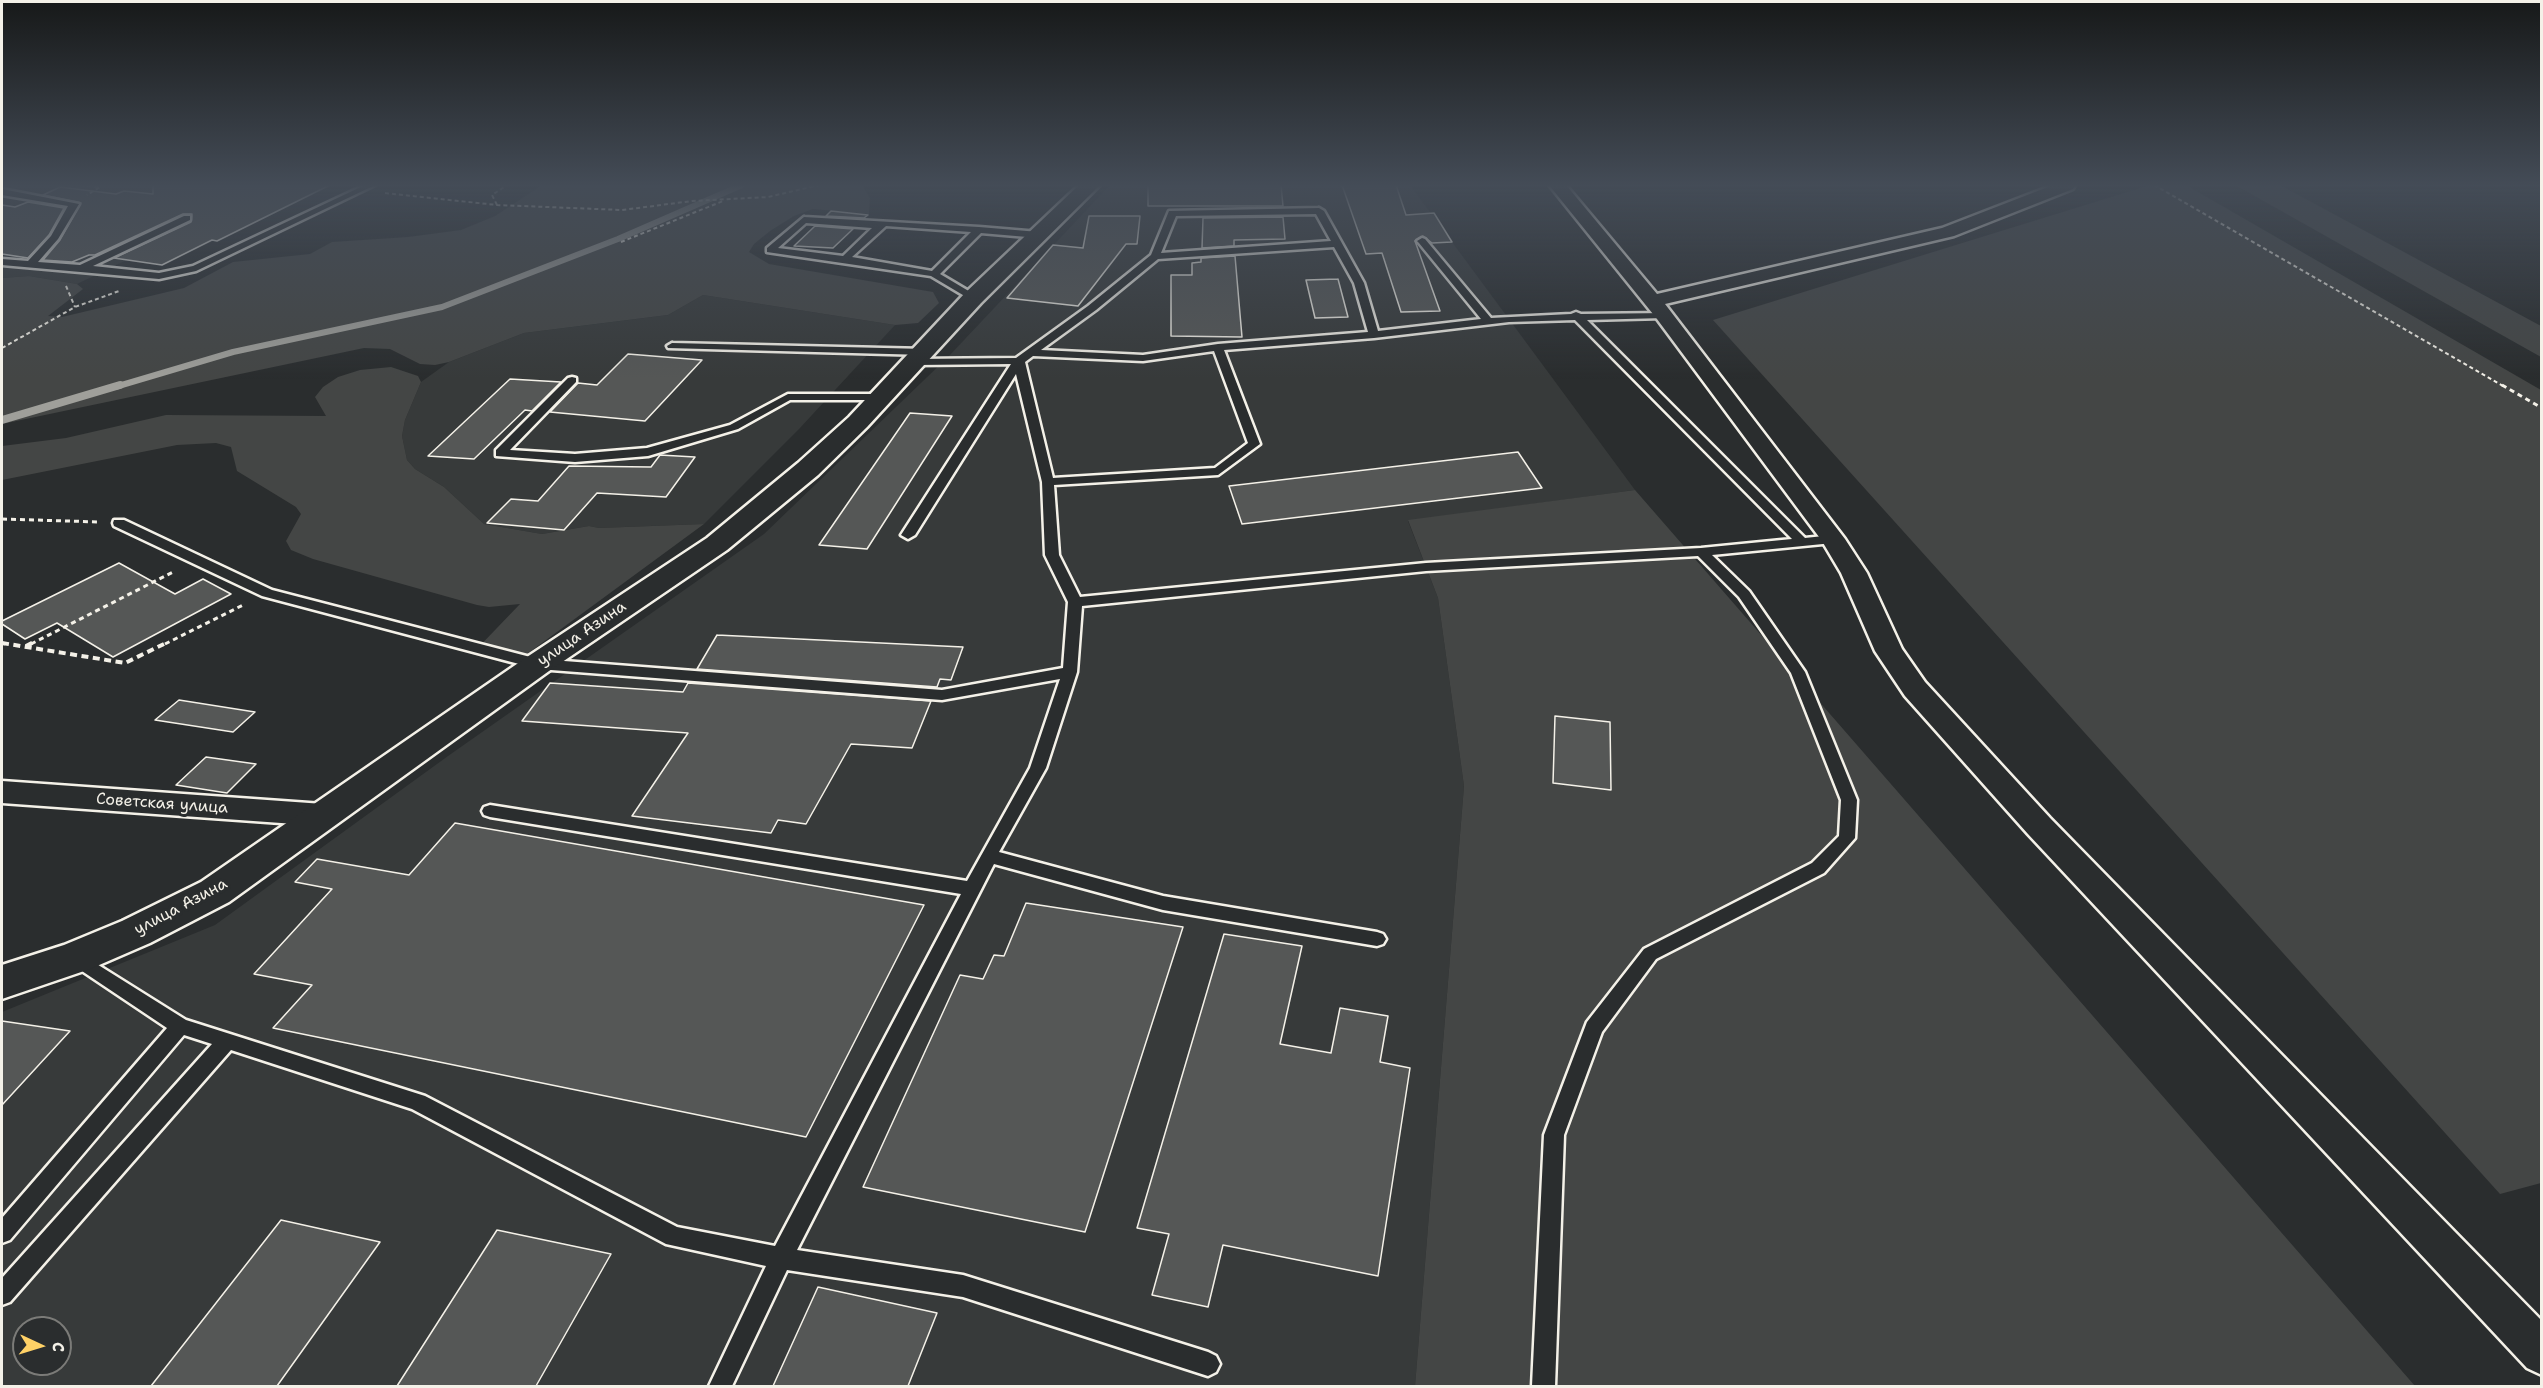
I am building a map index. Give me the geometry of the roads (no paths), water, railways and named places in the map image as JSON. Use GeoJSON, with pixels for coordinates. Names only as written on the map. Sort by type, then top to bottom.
{"type":"FeatureCollection","features":[{"type":"Feature","properties":{"kind":"street","name":"улица Азина"},"geometry":{"type":"LineString","coordinates":[[2,982],[76,958],[136,932],[215,892],[538,664],[717,544],[808,469],[882,397],[973,298],[1024,250]]}},
{"type":"Feature","properties":{"kind":"street"},"geometry":{"type":"LineString","coordinates":[[1610,250],[1658,308],[1833,539],[1854,573],[1889,651],[1915,689],[2039,826],[2541,1353]]}},
{"type":"Feature","properties":{"kind":"street"},"geometry":{"type":"LineString","coordinates":[[1658,308],[1880,250]]}},
{"type":"Feature","properties":{"kind":"street","name":"Советская улица"},"geometry":{"type":"LineString","coordinates":[[2,792],[323,815]]}},
{"type":"Feature","properties":{"kind":"lane"},"geometry":{"type":"LineString","coordinates":[[31,264],[44,250]]}},
{"type":"Feature","properties":{"kind":"lane"},"geometry":{"type":"LineString","coordinates":[[81,268],[120,250]]}},
{"type":"Feature","properties":{"kind":"lane"},"geometry":{"type":"LineString","coordinates":[[2,262],[159,276],[196,268],[235,250]]}},
{"type":"Feature","properties":{"kind":"lane"},"geometry":{"type":"LineString","coordinates":[[770,250],[846,259],[934,274],[973,298]]}},
{"type":"Feature","properties":{"kind":"lane"},"geometry":{"type":"LineString","coordinates":[[846,259],[855,250]]}},
{"type":"Feature","properties":{"kind":"lane"},"geometry":{"type":"LineString","coordinates":[[934,274],[959,250]]}},
{"type":"Feature","properties":{"kind":"lane"},"geometry":{"type":"LineString","coordinates":[[908,536],[1019,361],[1092,308],[1155,256],[1157,250]]}},
{"type":"Feature","properties":{"kind":"lane"},"geometry":{"type":"LineString","coordinates":[[1155,256],[1249,250]]}},
{"type":"Feature","properties":{"kind":"lane"},"geometry":{"type":"LineString","coordinates":[[1339,250],[1359,283],[1374,334]]}},
{"type":"Feature","properties":{"kind":"lane"},"geometry":{"type":"LineString","coordinates":[[1429,250],[1488,321]]}},
{"type":"Feature","properties":{"kind":"lane"},"geometry":{"type":"LineString","coordinates":[[1032,353],[1143,358],[1218,347],[1374,334],[1488,321],[1658,308]]}},
{"type":"Feature","properties":{"kind":"lane"},"geometry":{"type":"LineString","coordinates":[[1576,315],[1802,542]]}},
{"type":"Feature","properties":{"kind":"lane"},"geometry":{"type":"LineString","coordinates":[[672,346],[1019,361]]}},
{"type":"Feature","properties":{"kind":"lane"},"geometry":{"type":"LineString","coordinates":[[1048,482],[1218,471],[1254,444],[1218,347]]}},
{"type":"Feature","properties":{"kind":"lane"},"geometry":{"type":"LineString","coordinates":[[720,1386],[781,1258],[989,856],[1038,768],[1070,672],[1075,602],[1052,555],[1048,482],[1019,361]]}},
{"type":"Feature","properties":{"kind":"lane"},"geometry":{"type":"LineString","coordinates":[[572,380],[500,453],[575,458],[648,452],[734,427],[788,397],[882,397]]}},
{"type":"Feature","properties":{"kind":"lane"},"geometry":{"type":"LineString","coordinates":[[119,523],[267,593],[538,664],[942,695],[1070,672]]}},
{"type":"Feature","properties":{"kind":"lane"},"geometry":{"type":"LineString","coordinates":[[1075,602],[1426,567],[1701,552],[1833,539]]}},
{"type":"Feature","properties":{"kind":"lane"},"geometry":{"type":"LineString","coordinates":[[1544,1386],[1554,1135],[1594,1028],[1650,954],[1818,868],[1847,838],[1849,800],[1798,672],[1744,594],[1701,552]]}},
{"type":"Feature","properties":{"kind":"lane"},"geometry":{"type":"LineString","coordinates":[[490,811],[972,889]]}},
{"type":"Feature","properties":{"kind":"lane"},"geometry":{"type":"LineString","coordinates":[[989,856],[1162,903],[1377,939]]}},
{"type":"Feature","properties":{"kind":"lane"},"geometry":{"type":"LineString","coordinates":[[76,958],[180,1026],[418,1102],[674,1237],[781,1258],[963,1286],[1208,1365]]}},
{"type":"Feature","properties":{"kind":"lane"},"geometry":{"type":"LineString","coordinates":[[2,1233],[180,1026]]}},
{"type":"Feature","properties":{"kind":"lane"},"geometry":{"type":"LineString","coordinates":[[2,1294],[227,1041]]}},
{"type":"Feature","properties":{"kind":"waterway"},"geometry":{"type":"LineString","coordinates":[[115,387],[233,352],[442,307],[590,250]]}},
{"type":"Feature","properties":{"kind":"waterway"},"geometry":{"type":"LineString","coordinates":[[2,420],[120,385]]}}]}
